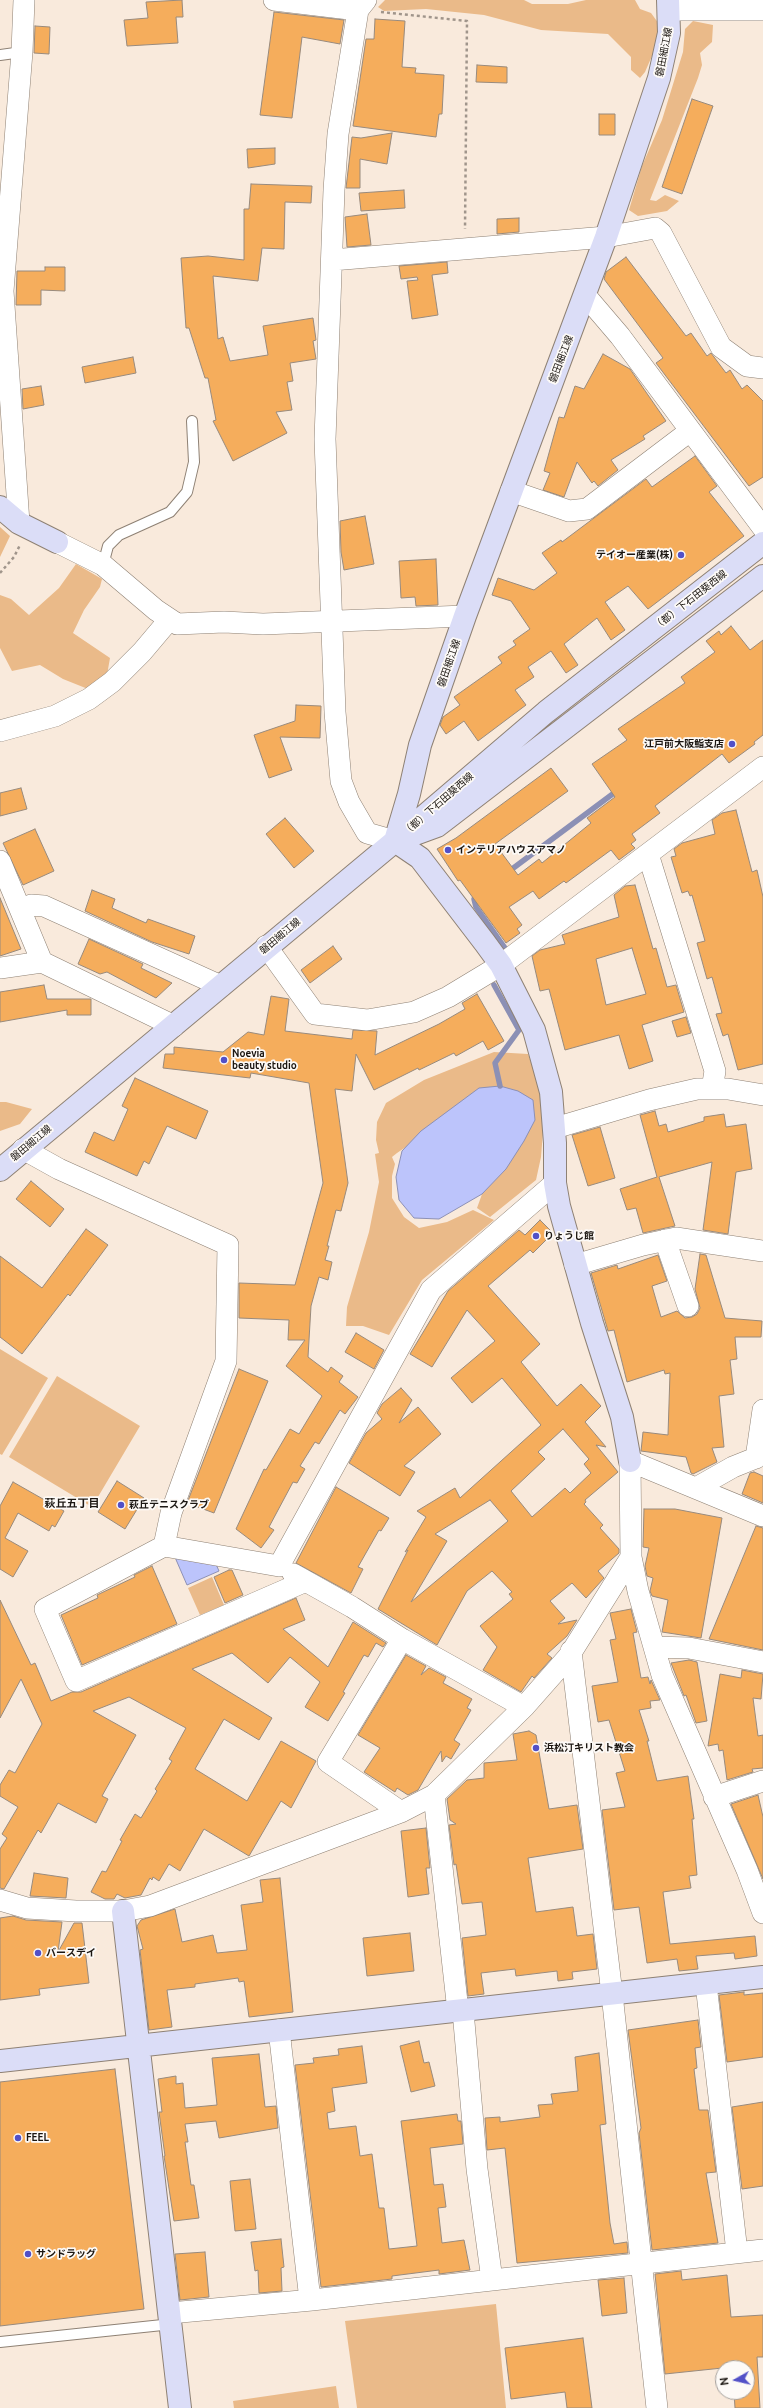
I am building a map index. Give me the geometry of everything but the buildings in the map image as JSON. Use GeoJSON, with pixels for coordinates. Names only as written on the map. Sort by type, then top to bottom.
{"type":"FeatureCollection","features":[{"type":"Feature","properties":{"kind":"street"},"geometry":{"type":"LineString","coordinates":[[24,0],[22,52],[3,292],[24,525]]}},
{"type":"Feature","properties":{"kind":"street"},"geometry":{"type":"LineString","coordinates":[[274,0],[362,5],[338,134],[325,439],[335,712],[343,791],[367,833],[395,842],[420,858],[501,965],[534,1030],[551,1092],[555,1128],[555,1183],[575,1265],[622,1417],[630,1461],[631,1557],[638,1591],[662,1675],[763,1912]]}},
{"type":"Feature","properties":{"kind":"street"},"geometry":{"type":"LineString","coordinates":[[669,5],[763,10]]}},
{"type":"Feature","properties":{"kind":"street","name":"磐田細江線"},"geometry":{"type":"LineString","coordinates":[[0,1170],[23,1149],[174,1026],[266,946],[395,842],[409,794],[420,745],[465,616],[606,237],[659,78],[669,33],[669,5]]}},
{"type":"Feature","properties":{"kind":"street"},"geometry":{"type":"LineString","coordinates":[[332,260],[606,237],[648,228],[655,228],[661,233],[721,347],[746,366],[763,368]]}},
{"type":"Feature","properties":{"kind":"street"},"geometry":{"type":"LineString","coordinates":[[585,295],[620,336],[763,528]]}},
{"type":"Feature","properties":{"kind":"street"},"geometry":{"type":"LineString","coordinates":[[511,491],[569,511],[587,509],[690,431]]}},
{"type":"Feature","properties":{"kind":"street"},"geometry":{"type":"LineString","coordinates":[[0,508],[24,525],[103,565],[169,620],[177,624],[224,622],[263,624],[332,620],[465,616]]}},
{"type":"Feature","properties":{"kind":"street","name":"（都）下石田葵西線"},"geometry":{"type":"LineString","coordinates":[[395,842],[546,712],[763,543]]}},
{"type":"Feature","properties":{"kind":"street","name":"（都）下石田葵西線"},"geometry":{"type":"LineString","coordinates":[[395,842],[436,826],[763,576]]}},
{"type":"Feature","properties":{"kind":"street"},"geometry":{"type":"LineString","coordinates":[[0,731],[55,716],[90,698],[112,682],[142,652],[169,620]]}},
{"type":"Feature","properties":{"kind":"street"},"geometry":{"type":"LineString","coordinates":[[266,946],[315,1014],[367,1020],[414,1012],[448,997],[501,965],[763,767]]}},
{"type":"Feature","properties":{"kind":"street"},"geometry":{"type":"LineString","coordinates":[[648,854],[715,1071],[712,1089]]}},
{"type":"Feature","properties":{"kind":"street"},"geometry":{"type":"LineString","coordinates":[[0,861],[42,962]]}},
{"type":"Feature","properties":{"kind":"street"},"geometry":{"type":"LineString","coordinates":[[20,909],[31,905],[44,906],[221,986]]}},
{"type":"Feature","properties":{"kind":"street"},"geometry":{"type":"LineString","coordinates":[[0,968],[42,962],[174,1026]]}},
{"type":"Feature","properties":{"kind":"street"},"geometry":{"type":"LineString","coordinates":[[555,1128],[649,1100],[697,1089],[728,1089],[763,1095]]}},
{"type":"Feature","properties":{"kind":"street"},"geometry":{"type":"LineString","coordinates":[[23,1149],[59,1169],[228,1245],[226,1361],[171,1513],[164,1546]]}},
{"type":"Feature","properties":{"kind":"street"},"geometry":{"type":"LineString","coordinates":[[279,1566],[431,1290],[555,1183]]}},
{"type":"Feature","properties":{"kind":"street"},"geometry":{"type":"LineString","coordinates":[[575,1265],[643,1244],[676,1238],[763,1251]]}},
{"type":"Feature","properties":{"kind":"street"},"geometry":{"type":"LineString","coordinates":[[665,1240],[688,1306]]}},
{"type":"Feature","properties":{"kind":"street"},"geometry":{"type":"LineString","coordinates":[[696,1488],[733,1467],[760,1456],[763,1410]]}},
{"type":"Feature","properties":{"kind":"street"},"geometry":{"type":"LineString","coordinates":[[630,1461],[763,1516]]}},
{"type":"Feature","properties":{"kind":"street"},"geometry":{"type":"LineString","coordinates":[[306,1581],[76,1680],[45,1609],[164,1546],[279,1566],[306,1581],[354,1608],[402,1639],[524,1707]]}},
{"type":"Feature","properties":{"kind":"street"},"geometry":{"type":"LineString","coordinates":[[0,1900],[27,1908],[76,1911],[123,1911],[150,1906],[401,1812],[434,1795],[524,1707],[571,1652],[631,1557]]}},
{"type":"Feature","properties":{"kind":"street"},"geometry":{"type":"LineString","coordinates":[[401,1812],[328,1762],[402,1639]]}},
{"type":"Feature","properties":{"kind":"street"},"geometry":{"type":"LineString","coordinates":[[654,1647],[689,1648],[763,1662]]}},
{"type":"Feature","properties":{"kind":"street"},"geometry":{"type":"LineString","coordinates":[[571,1652],[612,1994],[657,2408]]}},
{"type":"Feature","properties":{"kind":"street"},"geometry":{"type":"LineString","coordinates":[[714,1797],[763,1781]]}},
{"type":"Feature","properties":{"kind":"street"},"geometry":{"type":"LineString","coordinates":[[434,1795],[477,2169],[492,2280]]}},
{"type":"Feature","properties":{"kind":"street"},"geometry":{"type":"LineString","coordinates":[[123,1911],[180,2408]]}},
{"type":"Feature","properties":{"kind":"street"},"geometry":{"type":"LineString","coordinates":[[0,2061],[763,1977]]}},
{"type":"Feature","properties":{"kind":"street"},"geometry":{"type":"LineString","coordinates":[[706,1984],[737,2252]]}},
{"type":"Feature","properties":{"kind":"street"},"geometry":{"type":"LineString","coordinates":[[280,2030],[310,2300]]}},
{"type":"Feature","properties":{"kind":"street"},"geometry":{"type":"LineString","coordinates":[[171,2319],[310,2300],[763,2250]]}},
{"type":"Feature","properties":{"kind":"lane"},"geometry":{"type":"LineString","coordinates":[[0,55],[22,52]]}},
{"type":"Feature","properties":{"kind":"lane"},"geometry":{"type":"LineString","coordinates":[[103,565],[108,546],[120,535],[170,512],[187,492],[194,462],[192,421]]}},
{"type":"Feature","properties":{"kind":"lane"},"geometry":{"type":"LineString","coordinates":[[0,2342],[171,2319]]}},
{"type":"Feature","properties":{"kind":"path"},"geometry":{"type":"LineString","coordinates":[[362,5],[467,21],[465,248]]}},
{"type":"Feature","properties":{"kind":"path"},"geometry":{"type":"LineString","coordinates":[[0,573],[14,557],[24,525]]}},
{"type":"Feature","properties":{"kind":"shaded area"},"geometry":{"type":"Polygon","coordinates":[[[385,0],[524,0],[532,4],[568,4],[586,0],[635,0],[640,9],[651,13],[659,24],[658,36],[655,49],[645,72],[640,78],[631,70],[631,57],[608,34],[541,30],[484,15],[426,9],[384,11],[378,7],[385,0]]]}},
{"type":"Feature","properties":{"kind":"shaded area"},"geometry":{"type":"Polygon","coordinates":[[[693,21],[713,25],[712,42],[700,53],[702,65],[698,78],[650,200],[656,201],[665,195],[679,201],[667,211],[638,216],[629,210],[642,166],[662,120],[683,52],[685,29],[693,21]]]}},
{"type":"Feature","properties":{"kind":"shaded area"},"geometry":{"type":"Polygon","coordinates":[[[0,527],[10,536],[0,557],[0,527]]]}},
{"type":"Feature","properties":{"kind":"shaded area"},"geometry":{"type":"Polygon","coordinates":[[[76,564],[102,579],[100,587],[84,610],[73,633],[110,658],[107,675],[88,689],[63,679],[40,665],[12,671],[0,648],[0,595],[11,599],[29,615],[59,588],[76,564]]]}},
{"type":"Feature","properties":{"kind":"shaded area"},"geometry":{"type":"Polygon","coordinates":[[[494,1052],[528,1054],[539,1084],[544,1119],[541,1157],[536,1180],[490,1217],[477,1208],[485,1186],[447,1119],[397,1153],[392,1157],[395,1164],[392,1176],[392,1198],[404,1217],[419,1228],[447,1222],[473,1210],[494,1220],[422,1280],[389,1335],[363,1326],[346,1326],[347,1307],[369,1232],[379,1182],[375,1154],[379,1153],[376,1140],[377,1122],[386,1103],[424,1080],[494,1052]]]}},
{"type":"Feature","properties":{"kind":"shaded area"},"geometry":{"type":"Polygon","coordinates":[[[0,1102],[6,1102],[32,1109],[20,1124],[0,1131],[0,1102]]]}},
{"type":"Feature","properties":{"kind":"shaded area"},"geometry":{"type":"Polygon","coordinates":[[[0,1349],[48,1378],[2,1455],[0,1454],[0,1349]]]}},
{"type":"Feature","properties":{"kind":"shaded area"},"geometry":{"type":"Polygon","coordinates":[[[57,1376],[140,1426],[92,1507],[9,1457],[57,1376]]]}},
{"type":"Feature","properties":{"kind":"shaded area"},"geometry":{"type":"Polygon","coordinates":[[[212,1577],[224,1605],[200,1615],[188,1588],[212,1577]]]}},
{"type":"Feature","properties":{"kind":"shaded area"},"geometry":{"type":"Polygon","coordinates":[[[496,2304],[506,2408],[357,2408],[345,2321],[496,2304]]]}},
{"type":"Feature","properties":{"kind":"shaded area"},"geometry":{"type":"Polygon","coordinates":[[[336,2386],[339,2408],[234,2408],[233,2401],[336,2386]]]}},
{"type":"Feature","properties":{"kind":"water"},"geometry":{"type":"Polygon","coordinates":[[[500,1086],[518,1091],[533,1100],[535,1120],[524,1141],[506,1169],[482,1194],[439,1219],[414,1218],[399,1200],[396,1177],[402,1151],[421,1131],[479,1088],[500,1086]]]}},
{"type":"Feature","properties":{"kind":"water"},"geometry":{"type":"Polygon","coordinates":[[[174,1555],[215,1562],[219,1571],[187,1585],[174,1555]]]}},
{"type":"Feature","properties":{"kind":"waterway"},"geometry":{"type":"LineString","coordinates":[[508,872],[618,790]]}},
{"type":"Feature","properties":{"kind":"waterway"},"geometry":{"type":"LineString","coordinates":[[479,895],[474,899],[476,907],[505,948]]}},
{"type":"Feature","properties":{"kind":"waterway"},"geometry":{"type":"LineString","coordinates":[[494,985],[519,1030],[495,1063],[500,1086]]}},
{"type":"Feature","properties":{"kind":"place","name":"テイオー産業(株)"},"geometry":{"type":"Point","coordinates":[681,555]}},
{"type":"Feature","properties":{"kind":"place","name":"江戸前大阪鮨支店"},"geometry":{"type":"Point","coordinates":[732,744]}},
{"type":"Feature","properties":{"kind":"place","name":"インテリアハウスアマノ"},"geometry":{"type":"Point","coordinates":[448,850]}},
{"type":"Feature","properties":{"kind":"place","name":"Noevia beauty studio"},"geometry":{"type":"Point","coordinates":[224,1060]}},
{"type":"Feature","properties":{"kind":"place","name":"りょうじ館"},"geometry":{"type":"Point","coordinates":[536,1236]}},
{"type":"Feature","properties":{"kind":"place","name":"萩丘テニスクラブ"},"geometry":{"type":"Point","coordinates":[121,1505]}},
{"type":"Feature","properties":{"kind":"place","name":"浜松汀キリスト教会"},"geometry":{"type":"Point","coordinates":[536,1748]}},
{"type":"Feature","properties":{"kind":"place","name":"バースデイ"},"geometry":{"type":"Point","coordinates":[38,1953]}},
{"type":"Feature","properties":{"kind":"place","name":"FEEL"},"geometry":{"type":"Point","coordinates":[18,2138]}},
{"type":"Feature","properties":{"kind":"place","name":"サンドラッグ"},"geometry":{"type":"Point","coordinates":[28,2254]}},
{"type":"Feature","properties":{"kind":"district","name":"萩丘五丁目"},"geometry":{"type":"Point","coordinates":[72,1503]}}]}
